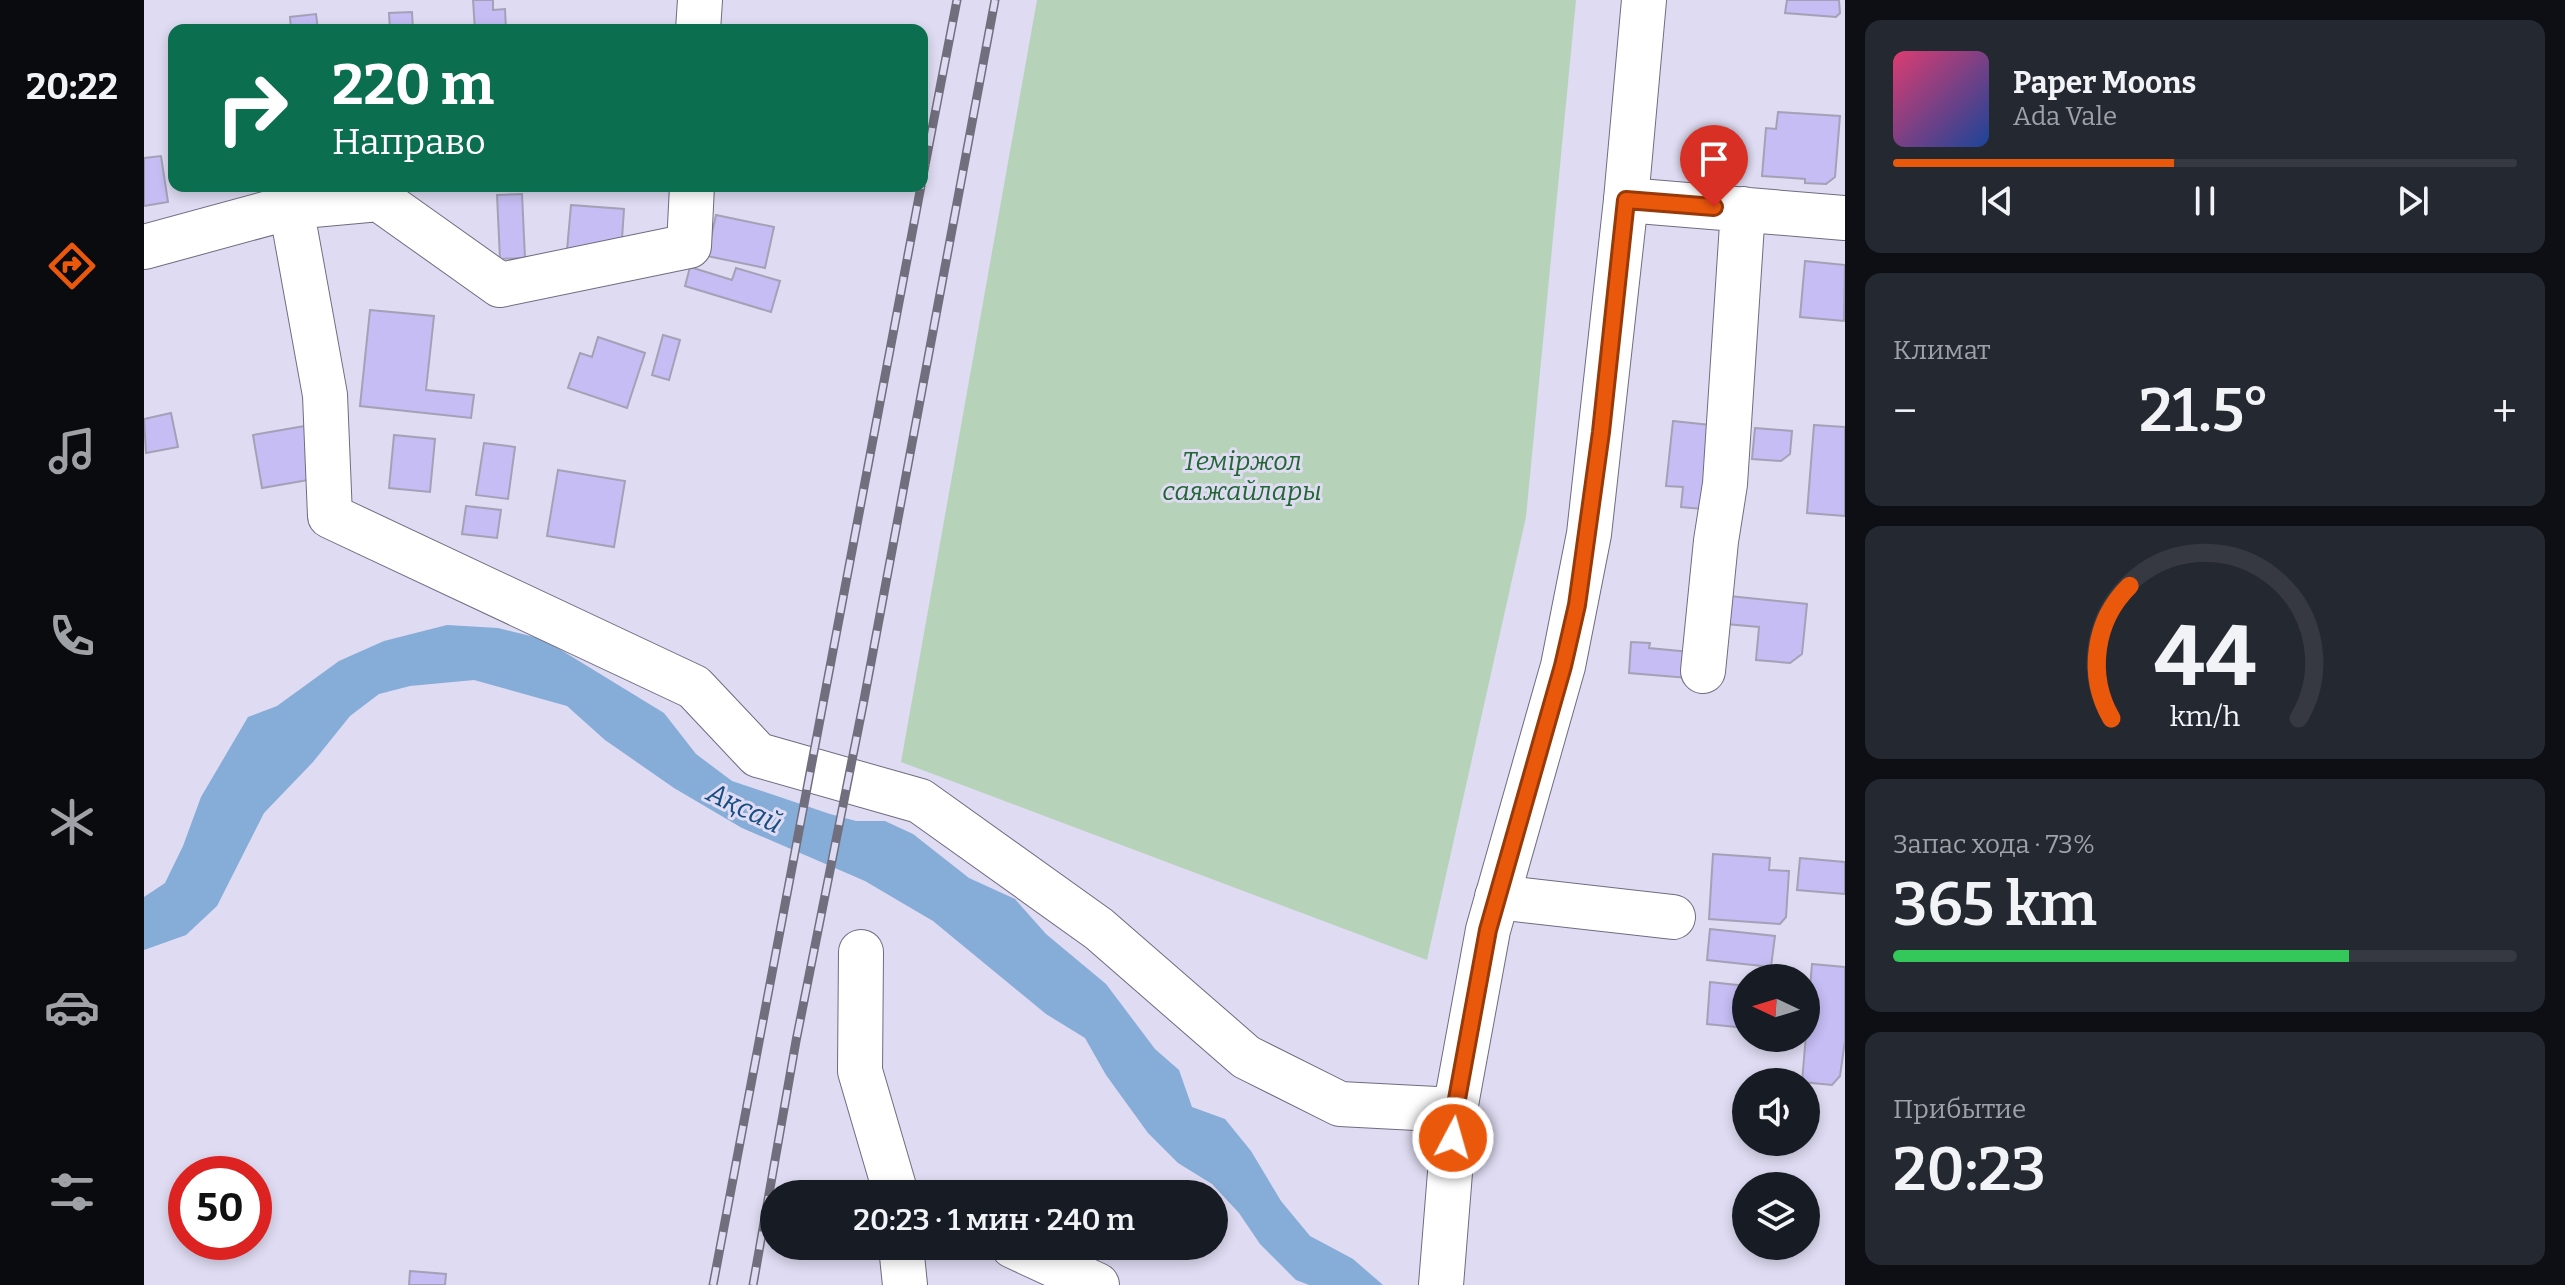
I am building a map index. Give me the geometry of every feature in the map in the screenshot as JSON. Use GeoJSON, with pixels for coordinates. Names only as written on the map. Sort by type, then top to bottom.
{"type":"FeatureCollection","features":[{"type":"Feature","properties":{"kind":"street"},"geometry":{"type":"LineString","coordinates":[[698,24],[700,0]]}},
{"type":"Feature","properties":{"kind":"street"},"geometry":{"type":"LineString","coordinates":[[1442,1282],[1455,1110],[1488,930],[1563,666],[1577,605],[1603,421],[1644,0]]}},
{"type":"Feature","properties":{"kind":"street"},"geometry":{"type":"LineString","coordinates":[[144,247],[291,207],[379,199],[500,285],[689,246],[692,192]]}},
{"type":"Feature","properties":{"kind":"street"},"geometry":{"type":"LineString","coordinates":[[1626,200],[1845,218]]}},
{"type":"Feature","properties":{"kind":"street"},"geometry":{"type":"LineString","coordinates":[[291,207],[325,395],[330,516],[694,687],[758,755],[920,801],[1099,929],[1246,1057],[1340,1104],[1455,1110]]}},
{"type":"Feature","properties":{"kind":"street"},"geometry":{"type":"LineString","coordinates":[[1703,671],[1725,484],[1743,209]]}},
{"type":"Feature","properties":{"kind":"street"},"geometry":{"type":"LineString","coordinates":[[1497,897],[1673,917]]}},
{"type":"Feature","properties":{"kind":"street"},"geometry":{"type":"LineString","coordinates":[[861,952],[860,1071],[894,1180]]}},
{"type":"Feature","properties":{"kind":"street"},"geometry":{"type":"LineString","coordinates":[[902,1260],[905,1285]]}},
{"type":"Feature","properties":{"kind":"street"},"geometry":{"type":"LineString","coordinates":[[1043,1260],[1097,1285]]}},
{"type":"Feature","properties":{"kind":"green space","name":"Теміржол саяжайлары"},"geometry":{"type":"Polygon","coordinates":[[[1037,0],[1576,0],[1526,517],[1427,960],[901,762],[1037,0]]]}},
{"type":"Feature","properties":{"kind":"water","name":"Ақсай"},"geometry":{"type":"Polygon","coordinates":[[[447,625],[498,628],[543,639],[664,713],[696,754],[732,781],[856,821],[885,821],[913,834],[969,878],[1015,899],[1046,934],[1106,984],[1155,1049],[1179,1070],[1192,1107],[1225,1119],[1251,1151],[1281,1201],[1310,1236],[1353,1259],[1383,1285],[1309,1285],[1296,1280],[1260,1244],[1228,1201],[1228,1180],[1206,1180],[1178,1163],[1148,1133],[1106,1075],[1085,1038],[1046,1014],[933,921],[865,881],[742,828],[674,788],[605,740],[567,706],[474,680],[410,686],[379,694],[350,716],[313,762],[264,813],[217,906],[186,935],[144,950],[144,897],[165,883],[201,797],[248,717],[277,706],[339,661],[384,641],[447,625]]]}},
{"type":"Feature","properties":{"kind":"building"},"geometry":{"type":"Polygon","coordinates":[[[473,0],[493,0],[493,10],[505,9],[506,24],[475,24],[473,0]]]}},
{"type":"Feature","properties":{"kind":"building"},"geometry":{"type":"Polygon","coordinates":[[[1787,0],[1839,0],[1840,13],[1836,17],[1785,13],[1787,0]]]}},
{"type":"Feature","properties":{"kind":"building"},"geometry":{"type":"Polygon","coordinates":[[[412,12],[413,24],[390,24],[389,13],[412,12]]]}},
{"type":"Feature","properties":{"kind":"building"},"geometry":{"type":"Polygon","coordinates":[[[316,14],[317,24],[291,24],[290,17],[316,14]]]}},
{"type":"Feature","properties":{"kind":"building"},"geometry":{"type":"Polygon","coordinates":[[[1778,112],[1840,116],[1835,177],[1826,184],[1762,176],[1766,128],[1776,129],[1778,112]]]}},
{"type":"Feature","properties":{"kind":"building"},"geometry":{"type":"Polygon","coordinates":[[[161,156],[168,202],[144,206],[144,158],[161,156]]]}},
{"type":"Feature","properties":{"kind":"building"},"geometry":{"type":"Polygon","coordinates":[[[522,194],[525,258],[500,259],[497,195],[522,194]]]}},
{"type":"Feature","properties":{"kind":"building"},"geometry":{"type":"Polygon","coordinates":[[[571,205],[624,209],[621,254],[567,250],[571,205]]]}},
{"type":"Feature","properties":{"kind":"building"},"geometry":{"type":"Polygon","coordinates":[[[716,215],[774,227],[765,268],[707,256],[716,215]]]}},
{"type":"Feature","properties":{"kind":"building"},"geometry":{"type":"Polygon","coordinates":[[[1805,261],[1845,265],[1844,321],[1800,317],[1805,261]]]}},
{"type":"Feature","properties":{"kind":"building"},"geometry":{"type":"Polygon","coordinates":[[[690,267],[732,280],[736,268],[780,281],[771,312],[685,286],[690,267]]]}},
{"type":"Feature","properties":{"kind":"building"},"geometry":{"type":"Polygon","coordinates":[[[370,310],[434,316],[426,390],[474,395],[471,418],[360,406],[370,310]]]}},
{"type":"Feature","properties":{"kind":"building"},"geometry":{"type":"Polygon","coordinates":[[[663,335],[680,340],[669,380],[652,375],[663,335]]]}},
{"type":"Feature","properties":{"kind":"building"},"geometry":{"type":"Polygon","coordinates":[[[598,337],[645,353],[627,408],[568,388],[580,353],[592,357],[598,337]]]}},
{"type":"Feature","properties":{"kind":"building"},"geometry":{"type":"Polygon","coordinates":[[[171,413],[178,447],[146,453],[144,419],[171,413]]]}},
{"type":"Feature","properties":{"kind":"building"},"geometry":{"type":"Polygon","coordinates":[[[1673,421],[1710,425],[1702,509],[1681,507],[1683,487],[1666,486],[1673,421]]]}},
{"type":"Feature","properties":{"kind":"building"},"geometry":{"type":"Polygon","coordinates":[[[1814,425],[1845,427],[1845,516],[1807,513],[1814,425]]]}},
{"type":"Feature","properties":{"kind":"building"},"geometry":{"type":"Polygon","coordinates":[[[305,426],[314,479],[262,488],[253,435],[305,426]]]}},
{"type":"Feature","properties":{"kind":"building"},"geometry":{"type":"Polygon","coordinates":[[[1755,428],[1792,431],[1790,454],[1781,461],[1752,459],[1755,428]]]}},
{"type":"Feature","properties":{"kind":"building"},"geometry":{"type":"Polygon","coordinates":[[[394,435],[435,439],[430,492],[389,488],[394,435]]]}},
{"type":"Feature","properties":{"kind":"building"},"geometry":{"type":"Polygon","coordinates":[[[484,443],[515,447],[508,499],[476,495],[484,443]]]}},
{"type":"Feature","properties":{"kind":"building"},"geometry":{"type":"Polygon","coordinates":[[[558,470],[625,481],[614,547],[547,536],[558,470]]]}},
{"type":"Feature","properties":{"kind":"building"},"geometry":{"type":"Polygon","coordinates":[[[466,506],[501,510],[497,538],[462,534],[466,506]]]}},
{"type":"Feature","properties":{"kind":"building"},"geometry":{"type":"Polygon","coordinates":[[[1729,596],[1807,604],[1802,654],[1790,663],[1756,660],[1759,627],[1726,624],[1729,596]]]}},
{"type":"Feature","properties":{"kind":"building"},"geometry":{"type":"Polygon","coordinates":[[[1631,642],[1650,643],[1649,648],[1690,652],[1688,678],[1629,673],[1631,642]]]}},
{"type":"Feature","properties":{"kind":"building"},"geometry":{"type":"Polygon","coordinates":[[[1713,854],[1770,858],[1769,870],[1789,871],[1786,917],[1780,924],[1709,919],[1713,854]]]}},
{"type":"Feature","properties":{"kind":"building"},"geometry":{"type":"Polygon","coordinates":[[[1800,858],[1845,862],[1845,894],[1797,890],[1800,858]]]}},
{"type":"Feature","properties":{"kind":"building"},"geometry":{"type":"Polygon","coordinates":[[[1710,929],[1775,936],[1771,964],[1707,960],[1710,929]]]}},
{"type":"Feature","properties":{"kind":"building"},"geometry":{"type":"Polygon","coordinates":[[[1820,965],[1845,967],[1845,1041],[1840,1076],[1832,1085],[1820,1084],[1820,1068],[1803,1068],[1805,1052],[1820,1052],[1820,965]]]}},
{"type":"Feature","properties":{"kind":"building"},"geometry":{"type":"Polygon","coordinates":[[[1710,982],[1732,984],[1732,1027],[1707,1024],[1710,982]]]}},
{"type":"Feature","properties":{"kind":"building"},"geometry":{"type":"Polygon","coordinates":[[[410,1271],[446,1274],[445,1285],[409,1285],[410,1271]]]}},
{"type":"Feature","properties":{"kind":"railway"},"geometry":{"type":"LineString","coordinates":[[928,150],[957,0]]}},
{"type":"Feature","properties":{"kind":"railway"},"geometry":{"type":"LineString","coordinates":[[753,1285],[796,1041],[864,700],[995,0]]}},
{"type":"Feature","properties":{"kind":"railway"},"geometry":{"type":"LineString","coordinates":[[713,1285],[920,192]]}},
{"type":"Feature","properties":{"kind":"route"},"geometry":{"type":"LineString","coordinates":[[1453,1138],[1455,1110],[1488,930],[1563,666],[1577,605],[1589,534],[1626,200],[1714,207]]}}]}
